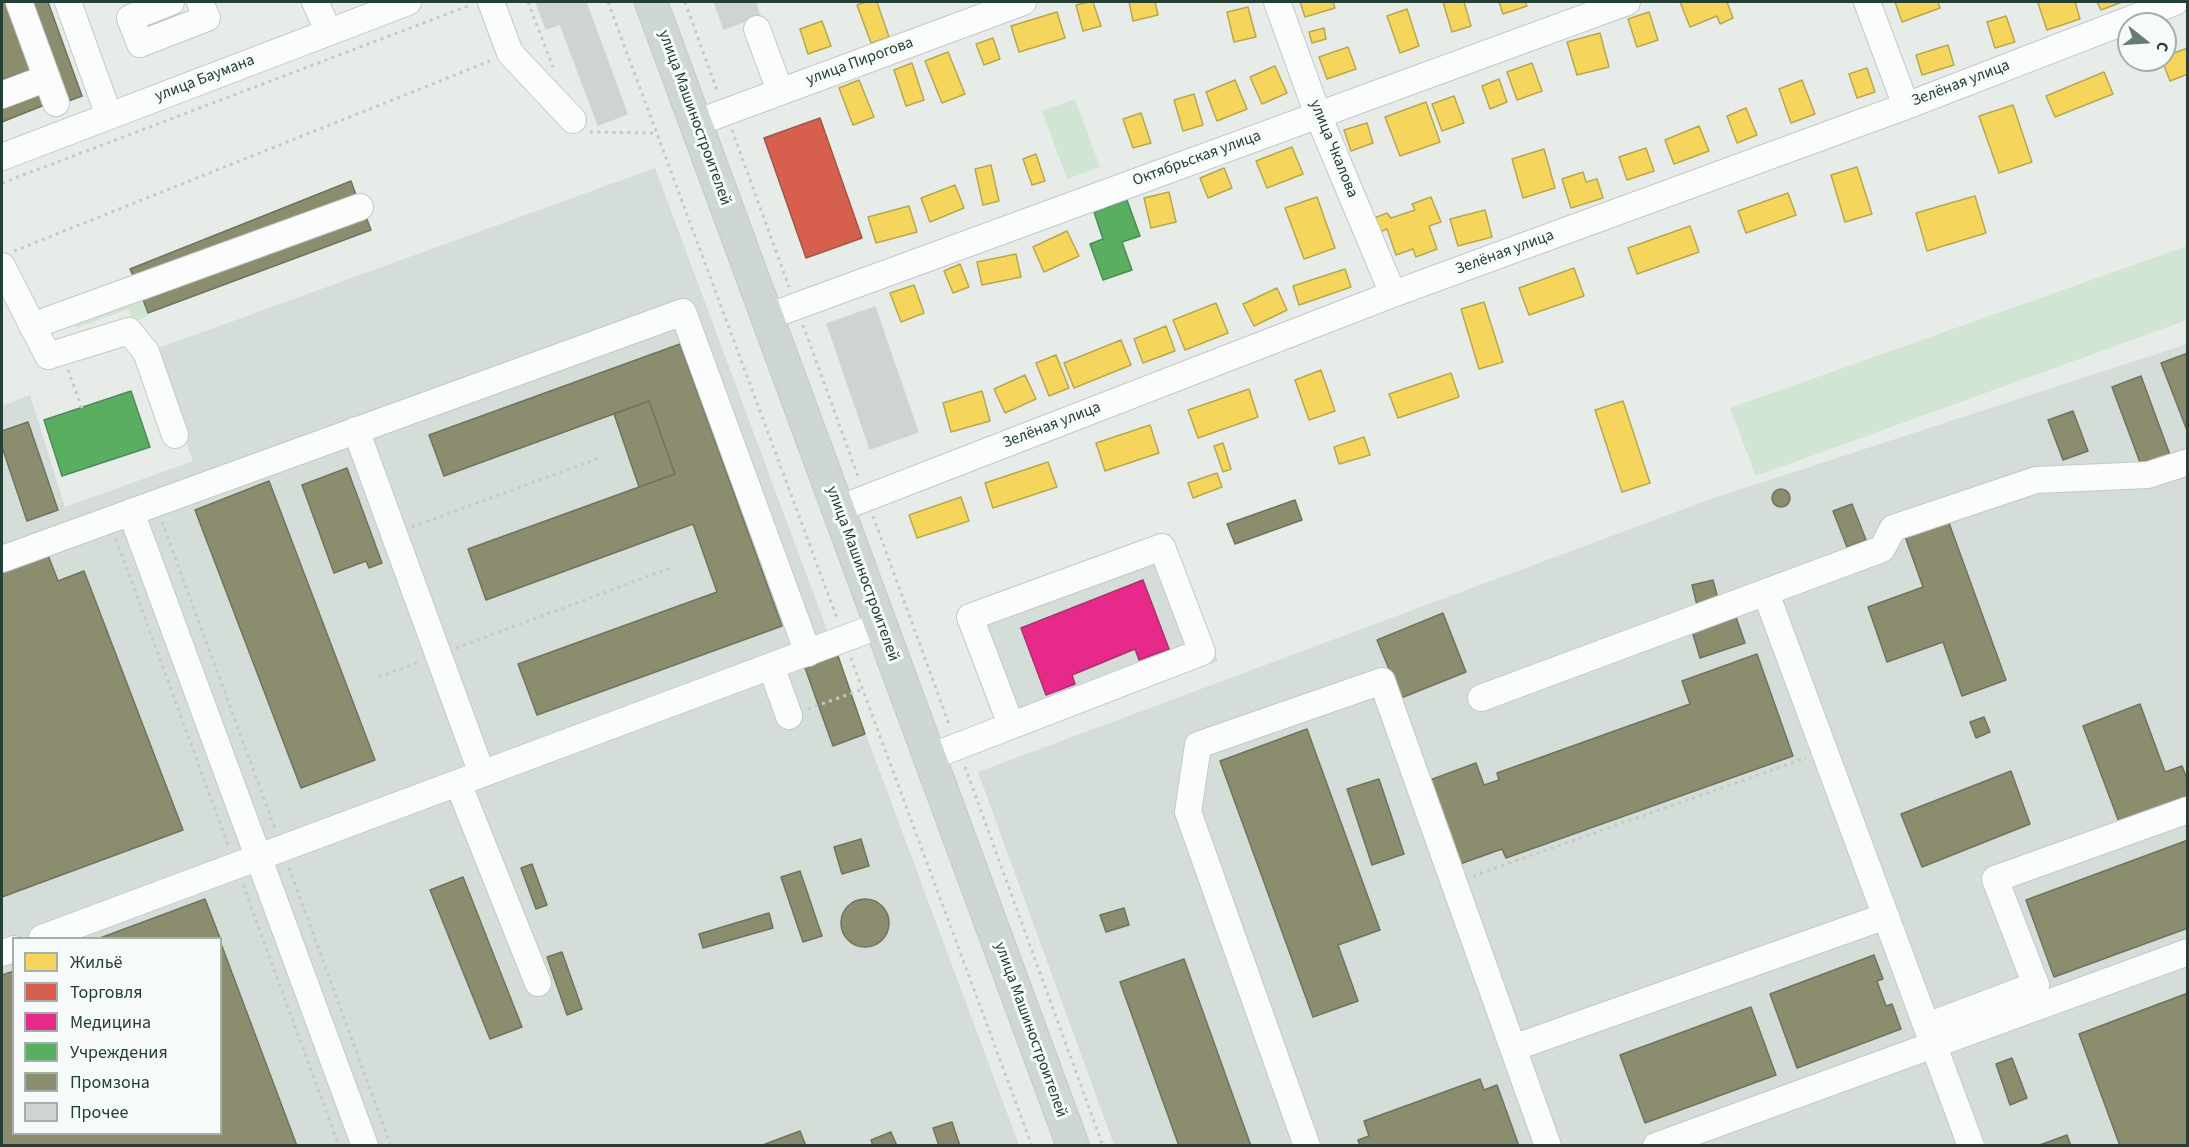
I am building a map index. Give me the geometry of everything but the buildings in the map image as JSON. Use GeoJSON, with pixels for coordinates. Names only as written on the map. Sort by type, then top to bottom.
{"type":"FeatureCollection","features":[{"type":"Feature","properties":{"kind":"main road","name":"улица Машиностроителей"},"geometry":{"type":"LineString","coordinates":[[651,2],[767,317],[853,504],[881,625],[943,752],[1073,1146]]}},
{"type":"Feature","properties":{"kind":"street"},"geometry":{"type":"LineString","coordinates":[[18,2],[56,103]]}},
{"type":"Feature","properties":{"kind":"street"},"geometry":{"type":"LineString","coordinates":[[68,2],[109,116]]}},
{"type":"Feature","properties":{"kind":"street"},"geometry":{"type":"LineString","coordinates":[[171,2],[130,18],[140,44],[207,18],[202,2]]}},
{"type":"Feature","properties":{"kind":"street"},"geometry":{"type":"LineString","coordinates":[[315,2],[329,32]]}},
{"type":"Feature","properties":{"kind":"street","name":"улица Баумана"},"geometry":{"type":"LineString","coordinates":[[2,157],[408,2]]}},
{"type":"Feature","properties":{"kind":"street"},"geometry":{"type":"LineString","coordinates":[[491,2],[510,53],[573,120]]}},
{"type":"Feature","properties":{"kind":"street","name":"улица Пирогова"},"geometry":{"type":"LineString","coordinates":[[696,123],[1023,2]]}},
{"type":"Feature","properties":{"kind":"street","name":"улица Чкалова"},"geometry":{"type":"LineString","coordinates":[[1277,2],[1318,115],[1393,294]]}},
{"type":"Feature","properties":{"kind":"street","name":"Октябрьская улица"},"geometry":{"type":"LineString","coordinates":[[767,317],[1626,2]]}},
{"type":"Feature","properties":{"kind":"street"},"geometry":{"type":"LineString","coordinates":[[1867,2],[1906,106]]}},
{"type":"Feature","properties":{"kind":"street","name":"Зелёная улица"},"geometry":{"type":"LineString","coordinates":[[853,504],[1393,294],[1906,106],[2175,2]]}},
{"type":"Feature","properties":{"kind":"street"},"geometry":{"type":"LineString","coordinates":[[757,29],[780,92]]}},
{"type":"Feature","properties":{"kind":"street"},"geometry":{"type":"LineString","coordinates":[[2,95],[47,78]]}},
{"type":"Feature","properties":{"kind":"street"},"geometry":{"type":"LineString","coordinates":[[32,326],[360,207]]}},
{"type":"Feature","properties":{"kind":"street"},"geometry":{"type":"LineString","coordinates":[[4,260],[32,326],[48,356],[129,330],[146,352],[175,435]]}},
{"type":"Feature","properties":{"kind":"street"},"geometry":{"type":"LineString","coordinates":[[2,559],[683,312],[808,653]]}},
{"type":"Feature","properties":{"kind":"street"},"geometry":{"type":"LineString","coordinates":[[356,430],[482,774]]}},
{"type":"Feature","properties":{"kind":"street"},"geometry":{"type":"LineString","coordinates":[[1481,698],[1882,549],[1893,528],[1915,520],[2036,480],[2148,475],[2187,462]]}},
{"type":"Feature","properties":{"kind":"street"},"geometry":{"type":"LineString","coordinates":[[132,511],[365,1146]]}},
{"type":"Feature","properties":{"kind":"street"},"geometry":{"type":"LineString","coordinates":[[943,752],[1202,652],[1162,547],[970,616],[1011,725]]}},
{"type":"Feature","properties":{"kind":"street"},"geometry":{"type":"LineString","coordinates":[[1767,596],[1971,1146]]}},
{"type":"Feature","properties":{"kind":"street"},"geometry":{"type":"LineString","coordinates":[[47,937],[881,625]]}},
{"type":"Feature","properties":{"kind":"street"},"geometry":{"type":"LineString","coordinates":[[771,666],[789,717]]}},
{"type":"Feature","properties":{"kind":"street"},"geometry":{"type":"LineString","coordinates":[[1307,1146],[1188,812],[1198,745],[1382,681],[1548,1146]]}},
{"type":"Feature","properties":{"kind":"street"},"geometry":{"type":"LineString","coordinates":[[458,783],[538,983]]}},
{"type":"Feature","properties":{"kind":"street"},"geometry":{"type":"LineString","coordinates":[[1656,1146],[1930,1035],[2036,986],[1995,879],[2187,810]]}},
{"type":"Feature","properties":{"kind":"street"},"geometry":{"type":"LineString","coordinates":[[1514,1048],[1886,916]]}},
{"type":"Feature","properties":{"kind":"street"},"geometry":{"type":"LineString","coordinates":[[1930,1035],[2187,952]]}},
{"type":"Feature","properties":{"kind":"path"},"geometry":{"type":"LineString","coordinates":[[2,183],[481,2]]}},
{"type":"Feature","properties":{"kind":"path"},"geometry":{"type":"LineString","coordinates":[[608,2],[1032,1146]]}},
{"type":"Feature","properties":{"kind":"path"},"geometry":{"type":"LineString","coordinates":[[685,2],[796,306],[853,504],[943,752],[1103,1146]]}},
{"type":"Feature","properties":{"kind":"path"},"geometry":{"type":"LineString","coordinates":[[4,260],[510,53]]}},
{"type":"Feature","properties":{"kind":"path"},"geometry":{"type":"LineString","coordinates":[[61,351],[82,408]]}},
{"type":"Feature","properties":{"kind":"path"},"geometry":{"type":"LineString","coordinates":[[394,534],[599,458]]}},
{"type":"Feature","properties":{"kind":"path"},"geometry":{"type":"LineString","coordinates":[[132,511],[259,857],[391,1146]]}},
{"type":"Feature","properties":{"kind":"path"},"geometry":{"type":"LineString","coordinates":[[132,511],[259,857],[339,1146]]}},
{"type":"Feature","properties":{"kind":"path"},"geometry":{"type":"LineString","coordinates":[[379,677],[674,567]]}},
{"type":"Feature","properties":{"kind":"path"},"geometry":{"type":"LineString","coordinates":[[789,717],[863,689]]}},
{"type":"Feature","properties":{"kind":"path"},"geometry":{"type":"LineString","coordinates":[[1455,883],[1825,751]]}},
{"type":"Feature","properties":{"kind":"shaded area"},"geometry":{"type":"Polygon","coordinates":[[[655,168],[1019,1145],[2,1146],[2,406],[30,395],[65,507],[193,461],[153,350],[655,168]]]}},
{"type":"Feature","properties":{"kind":"shaded area"},"geometry":{"type":"Polygon","coordinates":[[[2187,344],[2187,1145],[1114,1145],[978,772],[1708,500],[2187,344]]]}},
{"type":"Feature","properties":{"kind":"shaded area"},"geometry":{"type":"Polygon","coordinates":[[[1169,533],[1218,661],[1011,741],[961,614],[1169,533]]]}},
{"type":"Feature","properties":{"kind":"green space"},"geometry":{"type":"Polygon","coordinates":[[[1075,99],[1100,167],[1067,179],[1042,111],[1075,99]]]}},
{"type":"Feature","properties":{"kind":"green space"},"geometry":{"type":"Polygon","coordinates":[[[2187,246],[2187,320],[1756,476],[1730,408],[2187,246]]]}},
{"type":"Feature","properties":{"kind":"green space"},"geometry":{"type":"Polygon","coordinates":[[[140,296],[148,316],[134,322],[128,309],[77,328],[74,321],[140,296]]]}}]}
